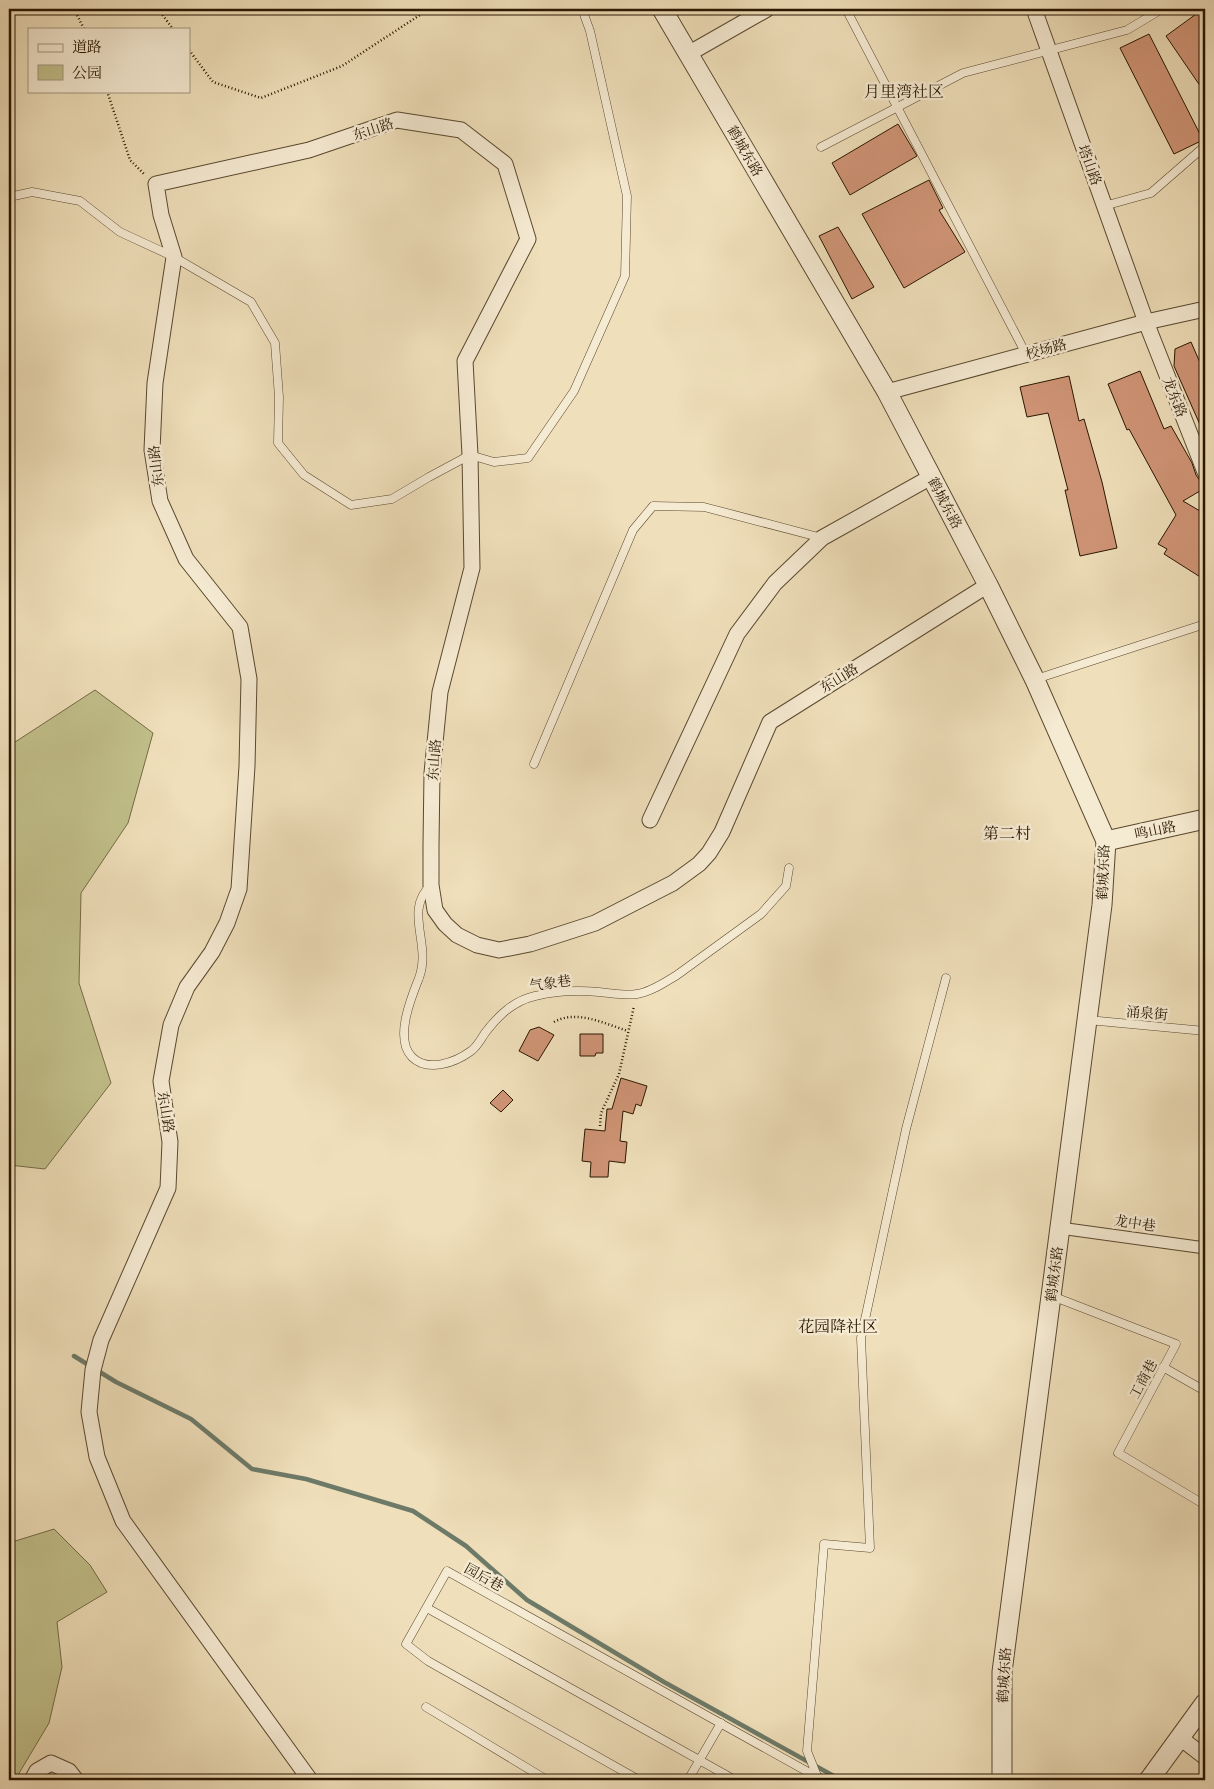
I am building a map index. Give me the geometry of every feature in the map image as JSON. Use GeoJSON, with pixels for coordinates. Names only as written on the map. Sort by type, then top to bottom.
{"type":"FeatureCollection","features":[{"type":"Feature","properties":{"kind":"street","name":"鹤城东路"},"geometry":{"type":"LineString","coordinates":[[662,9],[887,392],[1035,680],[1106,841],[1102,905],[1002,1672],[1002,1780]]}},
{"type":"Feature","properties":{"kind":"street"},"geometry":{"type":"LineString","coordinates":[[688,54],[767,9]]}},
{"type":"Feature","properties":{"kind":"street","name":"塔山路"},"geometry":{"type":"LineString","coordinates":[[1034,9],[1146,322]]}},
{"type":"Feature","properties":{"kind":"street","name":"东山路"},"geometry":{"type":"LineString","coordinates":[[310,1780],[123,1521],[98,1457],[89,1412],[94,1364],[101,1340],[168,1188],[170,1142],[161,1081],[170,1025],[187,987],[212,952],[227,924],[240,888],[249,679],[240,627],[186,559],[160,501],[152,450],[155,382],[174,257],[161,215],[156,184],[309,150],[397,120],[461,130],[505,164],[528,239],[465,361],[470,455],[472,568],[440,692],[432,773],[431,886],[435,910],[444,924],[457,935],[478,945],[499,950],[530,944],[595,923],[673,883],[699,864],[709,853],[722,832],[770,722],[988,586]]}},
{"type":"Feature","properties":{"kind":"street","name":"校场路"},"geometry":{"type":"LineString","coordinates":[[887,392],[1146,322],[1205,309]]}},
{"type":"Feature","properties":{"kind":"street","name":"龙东路"},"geometry":{"type":"LineString","coordinates":[[1146,322],[1205,472]]}},
{"type":"Feature","properties":{"kind":"street"},"geometry":{"type":"LineString","coordinates":[[650,820],[737,634],[774,583],[822,538],[931,477]]}},
{"type":"Feature","properties":{"kind":"street","name":"鸣山路"},"geometry":{"type":"LineString","coordinates":[[1106,841],[1205,819]]}},
{"type":"Feature","properties":{"kind":"street","name":"龙中巷"},"geometry":{"type":"LineString","coordinates":[[1060,1228],[1205,1248]]}},
{"type":"Feature","properties":{"kind":"street"},"geometry":{"type":"LineString","coordinates":[[1148,1780],[1205,1703]]}},
{"type":"Feature","properties":{"kind":"street"},"geometry":{"type":"LineString","coordinates":[[1180,1737],[1205,1757]]}},
{"type":"Feature","properties":{"kind":"street"},"geometry":{"type":"LineString","coordinates":[[32,1780],[37,1771],[51,1763],[69,1771],[76,1780]]}},
{"type":"Feature","properties":{"kind":"lane"},"geometry":{"type":"LineString","coordinates":[[9,198],[32,192],[80,201],[120,232],[174,257],[251,302],[275,343],[279,397],[278,443],[304,475],[351,505],[392,499],[429,476],[470,455],[494,462],[528,458],[574,391],[625,276],[627,196],[590,31],[582,9]]}},
{"type":"Feature","properties":{"kind":"lane"},"geometry":{"type":"LineString","coordinates":[[846,9],[1026,354]]}},
{"type":"Feature","properties":{"kind":"lane"},"geometry":{"type":"LineString","coordinates":[[821,147],[963,73],[1127,30],[1162,9]]}},
{"type":"Feature","properties":{"kind":"lane"},"geometry":{"type":"LineString","coordinates":[[1104,206],[1151,193],[1205,146]]}},
{"type":"Feature","properties":{"kind":"lane"},"geometry":{"type":"LineString","coordinates":[[534,764],[633,530],[653,506],[704,507],[822,538]]}},
{"type":"Feature","properties":{"kind":"lane"},"geometry":{"type":"LineString","coordinates":[[1035,680],[1205,624]]}},
{"type":"Feature","properties":{"kind":"lane","name":"气象巷"},"geometry":{"type":"LineString","coordinates":[[431,886],[423,892],[419,902],[418,911],[424,955],[422,970],[405,1022],[407,1052],[414,1059],[428,1065],[451,1063],[473,1050],[493,1022],[512,1004],[534,996],[555,993],[637,994],[647,992],[677,975],[762,914],[786,886],[789,868]]}},
{"type":"Feature","properties":{"kind":"lane"},"geometry":{"type":"LineString","coordinates":[[819,1778],[807,1751],[824,1544],[870,1548],[861,1338],[906,1129],[946,978]]}},
{"type":"Feature","properties":{"kind":"lane","name":"涌泉街"},"geometry":{"type":"LineString","coordinates":[[1087,1020],[1205,1032]]}},
{"type":"Feature","properties":{"kind":"lane","name":"工商巷"},"geometry":{"type":"LineString","coordinates":[[1051,1296],[1176,1344],[1118,1453],[1205,1506]]}},
{"type":"Feature","properties":{"kind":"lane"},"geometry":{"type":"LineString","coordinates":[[1163,1367],[1205,1391]]}},
{"type":"Feature","properties":{"kind":"lane","name":"园后巷"},"geometry":{"type":"LineString","coordinates":[[638,1780],[428,1661],[406,1644],[447,1571],[819,1778]]}},
{"type":"Feature","properties":{"kind":"lane"},"geometry":{"type":"LineString","coordinates":[[427,1608],[735,1780]]}},
{"type":"Feature","properties":{"kind":"lane"},"geometry":{"type":"LineString","coordinates":[[426,1707],[547,1780]]}},
{"type":"Feature","properties":{"kind":"lane"},"geometry":{"type":"LineString","coordinates":[[688,1780],[721,1723]]}},
{"type":"Feature","properties":{"kind":"path"},"geometry":{"type":"LineString","coordinates":[[74,9],[84,28]]}},
{"type":"Feature","properties":{"kind":"path"},"geometry":{"type":"LineString","coordinates":[[159,9],[171,28]]}},
{"type":"Feature","properties":{"kind":"path"},"geometry":{"type":"LineString","coordinates":[[190,51],[213,82],[261,98],[342,66],[429,9]]}},
{"type":"Feature","properties":{"kind":"path"},"geometry":{"type":"LineString","coordinates":[[107,92],[130,160],[156,184]]}},
{"type":"Feature","properties":{"kind":"path"},"geometry":{"type":"LineString","coordinates":[[600,1126],[601,1113],[619,1074],[637,994]]}},
{"type":"Feature","properties":{"kind":"path"},"geometry":{"type":"LineString","coordinates":[[554,1022],[569,1016],[582,1017],[628,1032]]}},
{"type":"Feature","properties":{"kind":"green space"},"geometry":{"type":"Polygon","coordinates":[[[95,690],[153,733],[128,823],[81,893],[79,983],[111,1083],[45,1169],[9,1165],[9,746],[95,690]]]}},
{"type":"Feature","properties":{"kind":"green space"},"geometry":{"type":"Polygon","coordinates":[[[54,1529],[90,1565],[107,1592],[57,1622],[62,1667],[49,1723],[15,1780],[9,1780],[9,1543],[54,1529]]]}},
{"type":"Feature","properties":{"kind":"building"},"geometry":{"type":"Polygon","coordinates":[[[1205,9],[1205,93],[1166,36],[1205,9]]]}},
{"type":"Feature","properties":{"kind":"building"},"geometry":{"type":"Polygon","coordinates":[[[1149,34],[1203,140],[1174,154],[1120,48],[1149,34]]]}},
{"type":"Feature","properties":{"kind":"building"},"geometry":{"type":"Polygon","coordinates":[[[898,124],[917,156],[850,195],[832,163],[898,124]]]}},
{"type":"Feature","properties":{"kind":"building"},"geometry":{"type":"Polygon","coordinates":[[[929,180],[943,208],[939,210],[965,252],[904,288],[862,214],[929,180]]]}},
{"type":"Feature","properties":{"kind":"building"},"geometry":{"type":"Polygon","coordinates":[[[838,227],[874,287],[852,299],[819,236],[838,227]]]}},
{"type":"Feature","properties":{"kind":"building"},"geometry":{"type":"Polygon","coordinates":[[[1191,342],[1205,374],[1205,436],[1174,366],[1175,349],[1191,342]]]}},
{"type":"Feature","properties":{"kind":"building"},"geometry":{"type":"Polygon","coordinates":[[[1140,371],[1164,429],[1171,426],[1192,463],[1196,475],[1205,488],[1183,501],[1205,514],[1205,580],[1164,554],[1167,549],[1158,544],[1176,515],[1129,429],[1127,430],[1108,384],[1140,371]]]}},
{"type":"Feature","properties":{"kind":"building"},"geometry":{"type":"Polygon","coordinates":[[[1069,376],[1079,421],[1084,419],[1102,482],[1117,548],[1080,556],[1065,490],[1068,490],[1048,413],[1027,417],[1020,387],[1069,376]]]}},
{"type":"Feature","properties":{"kind":"building"},"geometry":{"type":"Polygon","coordinates":[[[539,1027],[554,1035],[538,1061],[519,1051],[530,1030],[539,1027]]]}},
{"type":"Feature","properties":{"kind":"building"},"geometry":{"type":"Polygon","coordinates":[[[580,1034],[603,1034],[603,1053],[596,1053],[595,1056],[580,1056],[580,1034]]]}},
{"type":"Feature","properties":{"kind":"building"},"geometry":{"type":"Polygon","coordinates":[[[621,1078],[647,1086],[641,1106],[636,1104],[633,1114],[623,1111],[620,1141],[627,1142],[625,1163],[609,1161],[608,1177],[590,1177],[591,1162],[582,1161],[585,1129],[605,1131],[607,1109],[612,1109],[621,1078]]]}},
{"type":"Feature","properties":{"kind":"building"},"geometry":{"type":"Polygon","coordinates":[[[503,1090],[513,1100],[501,1112],[490,1103],[503,1090]]]}},
{"type":"Feature","properties":{"kind":"waterway"},"geometry":{"type":"LineString","coordinates":[[74,1356],[116,1382],[191,1419],[252,1469],[306,1479],[413,1511],[466,1546],[527,1600],[664,1682],[841,1780]]}},
{"type":"Feature","properties":{"kind":"district","name":"月里湾社区"},"geometry":{"type":"Point","coordinates":[904,91]}},
{"type":"Feature","properties":{"kind":"district","name":"第二村"},"geometry":{"type":"Point","coordinates":[1007,833]}},
{"type":"Feature","properties":{"kind":"district","name":"花园降社区"},"geometry":{"type":"Point","coordinates":[838,1326]}}]}
